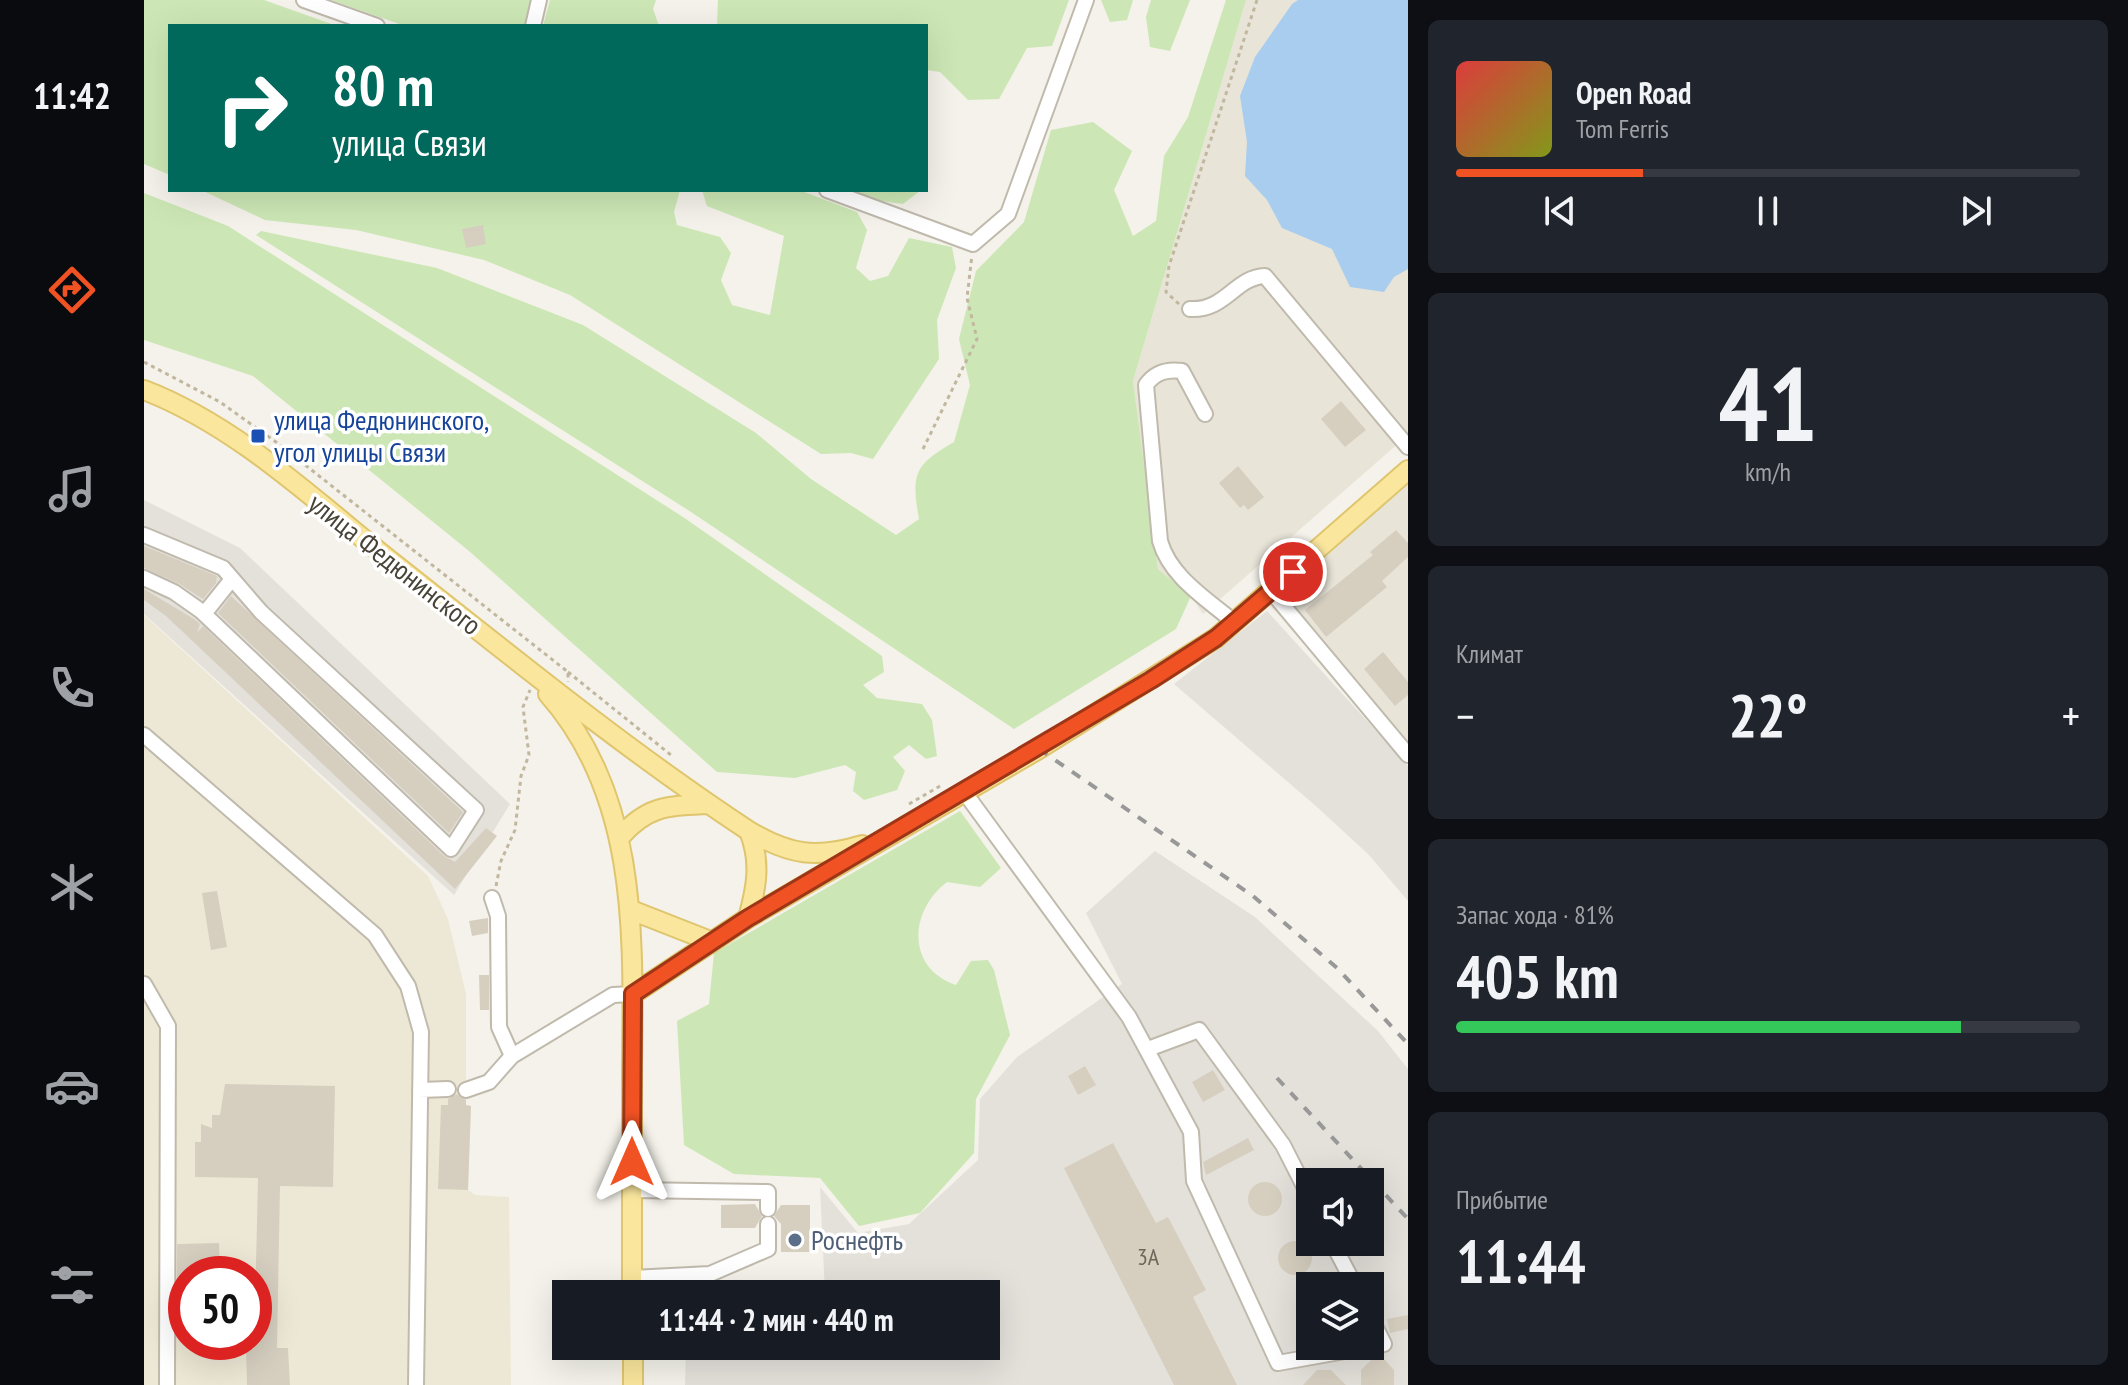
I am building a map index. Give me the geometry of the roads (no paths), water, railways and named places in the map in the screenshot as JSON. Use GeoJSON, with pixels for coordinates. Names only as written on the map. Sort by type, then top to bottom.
{"type":"FeatureCollection","features":[{"type":"Feature","properties":{"kind":"main road","name":"улица Федюнинского"},"geometry":{"type":"LineString","coordinates":[[144,390],[165,398],[252,451],[523,665],[749,831],[770,843],[817,855],[895,834]]}},
{"type":"Feature","properties":{"kind":"main road"},"geometry":{"type":"LineString","coordinates":[[633,994],[710,941],[965,793],[1151,680],[1235,623],[1408,470]]}},
{"type":"Feature","properties":{"kind":"main road","name":"улица Федюнинского"},"geometry":{"type":"LineString","coordinates":[[523,665],[564,711],[584,746],[620,837],[631,910],[632,1280]]}},
{"type":"Feature","properties":{"kind":"main road"},"geometry":{"type":"LineString","coordinates":[[620,837],[638,817],[673,806],[709,804]]}},
{"type":"Feature","properties":{"kind":"main road"},"geometry":{"type":"LineString","coordinates":[[748,918],[758,869],[757,850],[749,831]]}},
{"type":"Feature","properties":{"kind":"main road"},"geometry":{"type":"LineString","coordinates":[[631,910],[710,941]]}},
{"type":"Feature","properties":{"kind":"main road"},"geometry":{"type":"LineString","coordinates":[[633,1360],[633,1385]]}},
{"type":"Feature","properties":{"kind":"street"},"geometry":{"type":"LineString","coordinates":[[304,0],[371,24]]}},
{"type":"Feature","properties":{"kind":"street"},"geometry":{"type":"LineString","coordinates":[[533,24],[539,0]]}},
{"type":"Feature","properties":{"kind":"street"},"geometry":{"type":"LineString","coordinates":[[832,192],[973,244],[1008,214],[1086,0]]}},
{"type":"Feature","properties":{"kind":"street"},"geometry":{"type":"LineString","coordinates":[[1190,309],[1208,310],[1255,277],[1265,276],[1408,447]]}},
{"type":"Feature","properties":{"kind":"street"},"geometry":{"type":"LineString","coordinates":[[1205,414],[1182,371],[1171,369],[1152,376],[1146,385],[1164,558],[1173,570],[1235,623]]}},
{"type":"Feature","properties":{"kind":"street"},"geometry":{"type":"LineString","coordinates":[[144,535],[223,568],[261,612],[476,810],[451,849],[204,614],[174,592],[144,578]]}},
{"type":"Feature","properties":{"kind":"street"},"geometry":{"type":"LineString","coordinates":[[204,614],[232,579]]}},
{"type":"Feature","properties":{"kind":"street"},"geometry":{"type":"LineString","coordinates":[[1271,591],[1408,755]]}},
{"type":"Feature","properties":{"kind":"street"},"geometry":{"type":"LineString","coordinates":[[1396,740],[1408,730]]}},
{"type":"Feature","properties":{"kind":"street"},"geometry":{"type":"LineString","coordinates":[[144,735],[375,935],[408,986],[421,1032],[416,1385]]}},
{"type":"Feature","properties":{"kind":"street"},"geometry":{"type":"LineString","coordinates":[[965,793],[1129,1017],[1148,1049],[1191,1132],[1194,1181],[1278,1363],[1296,1360]]}},
{"type":"Feature","properties":{"kind":"street"},"geometry":{"type":"LineString","coordinates":[[492,898],[498,916],[499,1027],[512,1056]]}},
{"type":"Feature","properties":{"kind":"street"},"geometry":{"type":"LineString","coordinates":[[144,984],[168,1026],[167,1385]]}},
{"type":"Feature","properties":{"kind":"street"},"geometry":{"type":"LineString","coordinates":[[466,1090],[489,1082],[512,1056],[613,995],[633,994]]}},
{"type":"Feature","properties":{"kind":"street"},"geometry":{"type":"LineString","coordinates":[[1148,1049],[1199,1030],[1283,1145],[1296,1171]]}},
{"type":"Feature","properties":{"kind":"street"},"geometry":{"type":"LineString","coordinates":[[420,1090],[448,1089]]}},
{"type":"Feature","properties":{"kind":"street"},"geometry":{"type":"LineString","coordinates":[[632,1190],[768,1192],[768,1249],[710,1274],[671,1280]]}},
{"type":"Feature","properties":{"kind":"water"},"geometry":{"type":"Polygon","coordinates":[[[1298,0],[1408,0],[1408,269],[1394,277],[1384,292],[1350,287],[1332,249],[1282,228],[1267,200],[1245,176],[1247,142],[1240,96],[1255,57],[1298,0]]]}},
{"type":"Feature","properties":{"kind":"railway"},"geometry":{"type":"LineString","coordinates":[[1039,749],[1253,896],[1337,968],[1408,1044]]}},
{"type":"Feature","properties":{"kind":"railway"},"geometry":{"type":"LineString","coordinates":[[1277,1078],[1408,1219]]}},
{"type":"Feature","properties":{"kind":"place","name":"улица Федюнинского, угол улицы Связи"},"geometry":{"type":"Point","coordinates":[258,436]}},
{"type":"Feature","properties":{"kind":"place","name":"Роснефть"},"geometry":{"type":"Point","coordinates":[795,1240]}}]}
